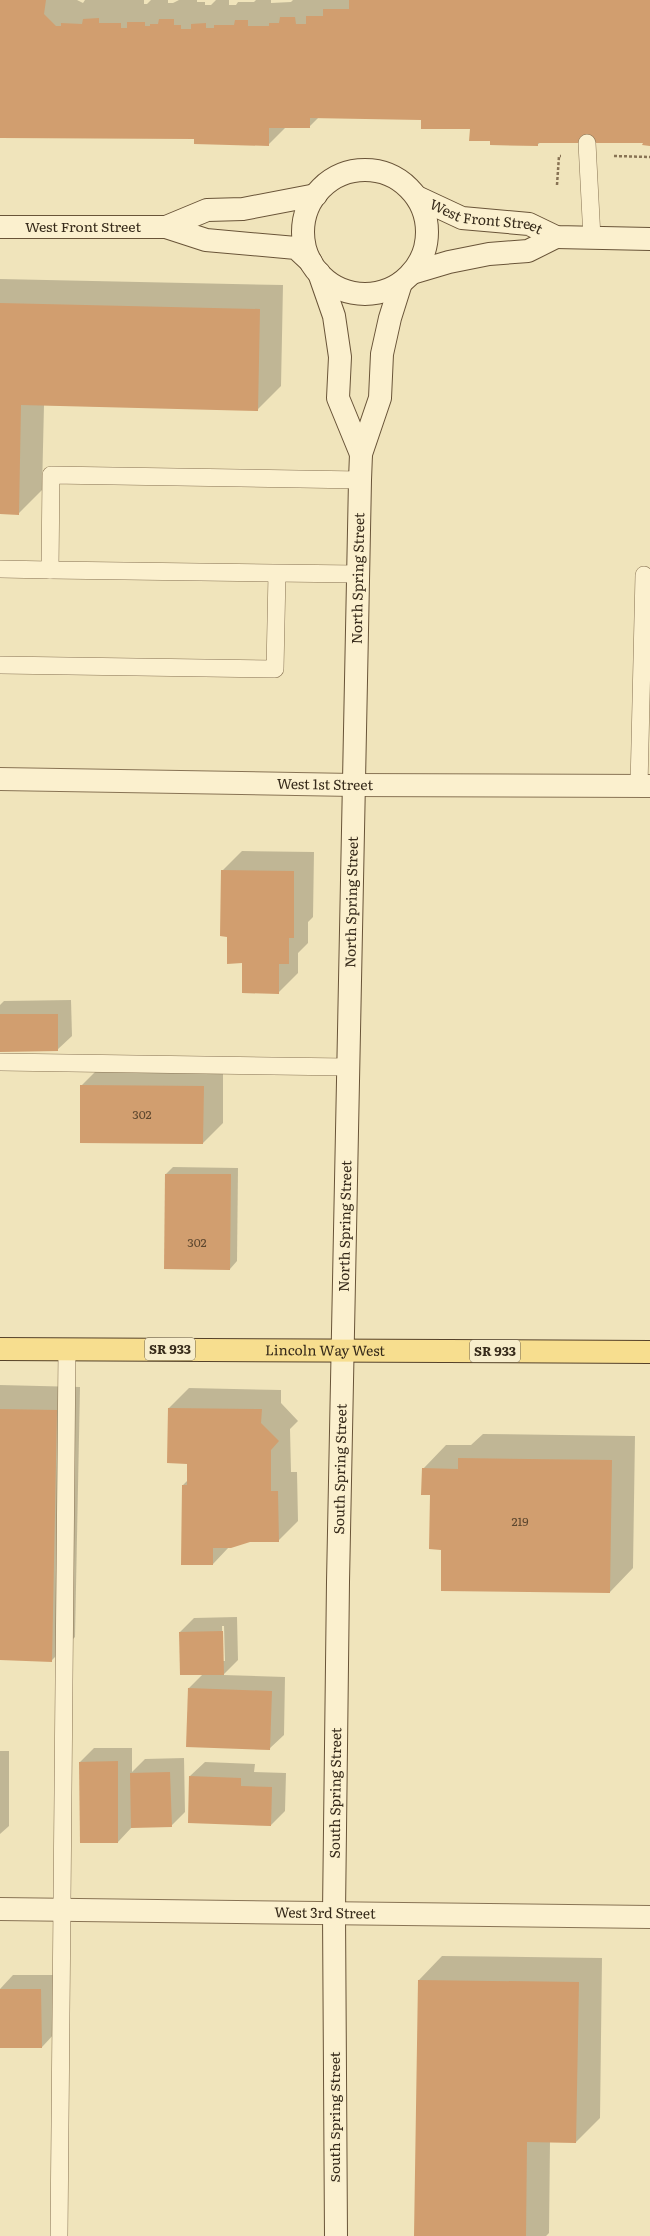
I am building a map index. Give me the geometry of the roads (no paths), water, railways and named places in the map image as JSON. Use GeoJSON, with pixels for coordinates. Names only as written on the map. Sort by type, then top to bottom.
{"type":"FeatureCollection","features":[{"type":"Feature","properties":{"kind":"main road","name":"Lincoln Way West"},"geometry":{"type":"LineString","coordinates":[[0,1349],[650,1352]]}},
{"type":"Feature","properties":{"kind":"street"},"geometry":{"type":"LineString","coordinates":[[359,170],[377,171],[394,177],[409,188],[416,197],[425,216],[427,236],[423,256],[407,278],[385,291],[361,294],[350,292],[333,285],[315,268],[304,246],[304,227],[307,210],[316,195],[326,185],[341,175],[359,170]]}},
{"type":"Feature","properties":{"kind":"street","name":"West Front Street"},"geometry":{"type":"LineString","coordinates":[[166,227],[207,210],[243,209],[316,195]]}},
{"type":"Feature","properties":{"kind":"street","name":"West Front Street"},"geometry":{"type":"LineString","coordinates":[[416,197],[462,218],[529,224],[556,237],[650,239]]}},
{"type":"Feature","properties":{"kind":"street","name":"West Front Street"},"geometry":{"type":"LineString","coordinates":[[0,227],[166,227],[206,240],[296,248],[315,268]]}},
{"type":"Feature","properties":{"kind":"street","name":"West Front Street"},"geometry":{"type":"LineString","coordinates":[[407,278],[448,262],[489,254],[528,251],[556,237]]}},
{"type":"Feature","properties":{"kind":"street","name":"North Spring Street"},"geometry":{"type":"LineString","coordinates":[[315,268],[334,316],[340,357],[338,398],[361,454]]}},
{"type":"Feature","properties":{"kind":"street","name":"North Spring Street"},"geometry":{"type":"LineString","coordinates":[[341,1350],[357,574],[361,454],[380,398],[382,354],[390,318],[407,278]]}},
{"type":"Feature","properties":{"kind":"street","name":"West 1st Street"},"geometry":{"type":"LineString","coordinates":[[0,778],[353,785],[645,786]]}},
{"type":"Feature","properties":{"kind":"street","name":"South Spring Street"},"geometry":{"type":"LineString","coordinates":[[336,2236],[334,1912],[341,1350]]}},
{"type":"Feature","properties":{"kind":"street","name":"West 3rd Street"},"geometry":{"type":"LineString","coordinates":[[0,1909],[650,1917]]}},
{"type":"Feature","properties":{"kind":"lane"},"geometry":{"type":"LineString","coordinates":[[587,143],[592,238]]}},
{"type":"Feature","properties":{"kind":"lane"},"geometry":{"type":"LineString","coordinates":[[50,570],[51,475],[360,480]]}},
{"type":"Feature","properties":{"kind":"lane"},"geometry":{"type":"LineString","coordinates":[[0,569],[357,574]]}},
{"type":"Feature","properties":{"kind":"lane"},"geometry":{"type":"LineString","coordinates":[[0,665],[275,669],[277,574]]}},
{"type":"Feature","properties":{"kind":"lane"},"geometry":{"type":"LineString","coordinates":[[644,575],[645,786]]}},
{"type":"Feature","properties":{"kind":"lane"},"geometry":{"type":"LineString","coordinates":[[0,1062],[347,1067]]}},
{"type":"Feature","properties":{"kind":"lane"},"geometry":{"type":"LineString","coordinates":[[59,2236],[67,1349]]}}]}
